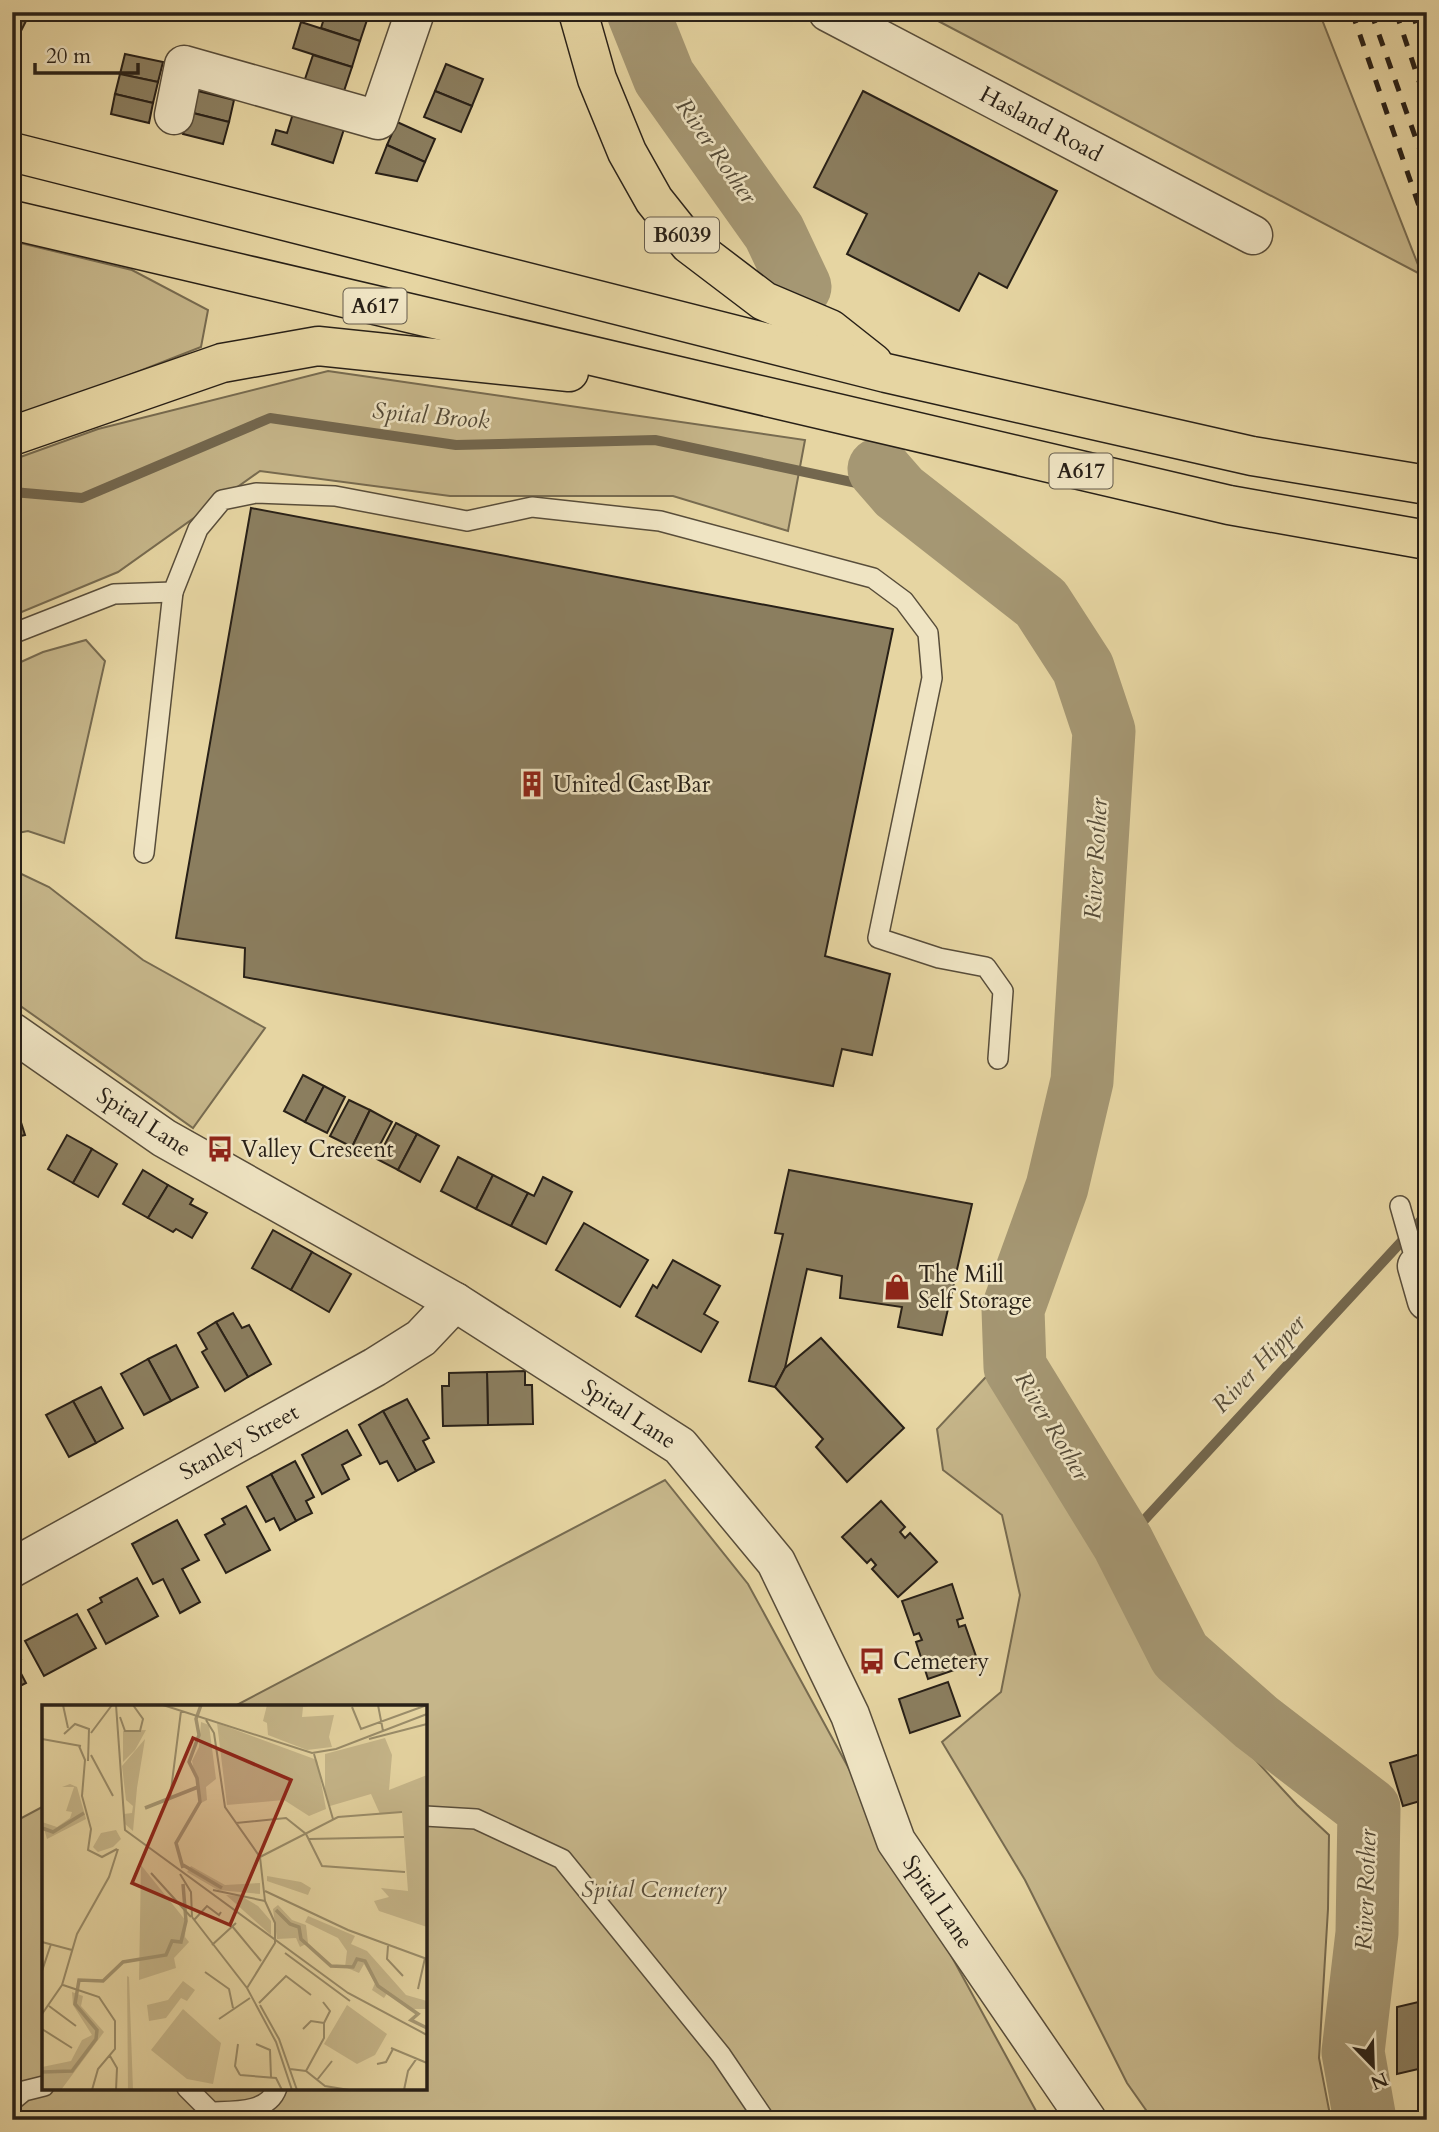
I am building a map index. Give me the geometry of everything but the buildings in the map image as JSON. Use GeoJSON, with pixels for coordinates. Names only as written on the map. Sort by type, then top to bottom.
{"type":"FeatureCollection","features":[{"type":"Feature","properties":{"kind":"highway","name":"B6039"},"geometry":{"type":"LineString","coordinates":[[578,12],[597,79],[627,152],[654,200],[689,244],[764,301],[830,329],[886,373]]}},
{"type":"Feature","properties":{"kind":"highway","name":"A617"},"geometry":{"type":"LineString","coordinates":[[12,152],[886,373],[1252,456],[1427,485]]}},
{"type":"Feature","properties":{"kind":"highway","name":"A617"},"geometry":{"type":"LineString","coordinates":[[12,220],[1229,505],[1427,540]]}},
{"type":"Feature","properties":{"kind":"highway"},"geometry":{"type":"LineString","coordinates":[[12,436],[222,363],[318,346],[738,390]]}},
{"type":"Feature","properties":{"kind":"street"},"geometry":{"type":"LineString","coordinates":[[174,115],[184,65],[378,120],[415,12]]}},
{"type":"Feature","properties":{"kind":"street","name":"Hasland Road"},"geometry":{"type":"LineString","coordinates":[[828,12],[1253,235]]}},
{"type":"Feature","properties":{"kind":"street","name":"Spital Lane"},"geometry":{"type":"LineString","coordinates":[[12,1032],[164,1138],[455,1302],[680,1446],[775,1562],[850,1715],[896,1841],[1087,2120]]}},
{"type":"Feature","properties":{"kind":"street","name":"Stanley Street"},"geometry":{"type":"LineString","coordinates":[[12,1568],[375,1367],[421,1338],[455,1302]]}},
{"type":"Feature","properties":{"kind":"lane"},"geometry":{"type":"LineString","coordinates":[[144,853],[173,592],[198,529],[222,500],[256,493],[335,496],[467,521],[532,507],[660,521],[873,578],[904,601],[928,633],[932,678],[878,938],[939,958],[986,967],[1003,991],[998,1059]]}},
{"type":"Feature","properties":{"kind":"lane"},"geometry":{"type":"LineString","coordinates":[[12,634],[114,594],[173,592]]}},
{"type":"Feature","properties":{"kind":"lane"},"geometry":{"type":"LineString","coordinates":[[1400,1206],[1422,1284]]}},
{"type":"Feature","properties":{"kind":"lane"},"geometry":{"type":"LineString","coordinates":[[427,1816],[476,1819],[562,1860],[721,2054],[765,2120]]}},
{"type":"Feature","properties":{"kind":"lane"},"geometry":{"type":"LineString","coordinates":[[12,2101],[24,2091],[42,2086]]}},
{"type":"Feature","properties":{"kind":"lane"},"geometry":{"type":"LineString","coordinates":[[189,2090],[211,2112],[248,2111],[274,2095],[275,2090]]}},
{"type":"Feature","properties":{"kind":"green space"},"geometry":{"type":"Polygon","coordinates":[[[921,12],[1319,12],[1422,275],[921,12]]]}},
{"type":"Feature","properties":{"kind":"green space"},"geometry":{"type":"Polygon","coordinates":[[[12,241],[132,270],[208,310],[201,347],[12,421],[12,241]]]}},
{"type":"Feature","properties":{"kind":"green space"},"geometry":{"type":"Polygon","coordinates":[[[328,371],[805,440],[788,531],[673,496],[450,496],[260,471],[118,572],[12,616],[12,460],[98,429],[328,371]]]}},
{"type":"Feature","properties":{"kind":"green space"},"geometry":{"type":"Polygon","coordinates":[[[86,640],[105,661],[64,843],[28,831],[12,834],[12,666],[43,652],[86,640]]]}},
{"type":"Feature","properties":{"kind":"green space"},"geometry":{"type":"Polygon","coordinates":[[[13,870],[49,887],[143,960],[265,1028],[193,1128],[12,1000],[13,870]]]}},
{"type":"Feature","properties":{"kind":"green space"},"geometry":{"type":"Polygon","coordinates":[[[1000,1362],[1126,1575],[1164,1652],[1215,1716],[1297,1805],[1329,1835],[1328,1909],[1319,2058],[1331,2120],[1153,2120],[1127,2083],[1025,1880],[942,1742],[1001,1692],[1020,1595],[1002,1515],[943,1470],[937,1429],[1000,1362]]]}},
{"type":"Feature","properties":{"kind":"green space","name":"Spital Cemetery"},"geometry":{"type":"Polygon","coordinates":[[[665,1480],[748,1584],[1041,2120],[12,2120],[12,1823],[42,1807],[42,2090],[427,2090],[427,1705],[237,1705],[665,1480]]]}},
{"type":"Feature","properties":{"kind":"waterway","name":"River Rother"},"geometry":{"type":"LineString","coordinates":[[638,12],[664,77],[774,232],[800,287]]}},
{"type":"Feature","properties":{"kind":"waterway","name":"Spital Brook"},"geometry":{"type":"LineString","coordinates":[[13,492],[82,498],[270,418],[456,445],[655,440],[899,492]]}},
{"type":"Feature","properties":{"kind":"waterway","name":"River Rother"},"geometry":{"type":"LineString","coordinates":[[879,469],[899,492],[1041,603],[1083,668],[1104,731],[1082,1081],[1057,1187],[1013,1309],[1015,1367],[1123,1543],[1180,1655],[1256,1722],[1369,1809],[1367,1933],[1353,2052],[1365,2120]]}},
{"type":"Feature","properties":{"kind":"waterway","name":"River Hipper"},"geometry":{"type":"LineString","coordinates":[[1123,1543],[1427,1214]]}},
{"type":"Feature","properties":{"kind":"railway"},"geometry":{"type":"LineString","coordinates":[[1352,12],[1427,229]]}},
{"type":"Feature","properties":{"kind":"railway"},"geometry":{"type":"LineString","coordinates":[[1371,12],[1427,170]]}},
{"type":"Feature","properties":{"kind":"railway"},"geometry":{"type":"LineString","coordinates":[[1396,12],[1427,105]]}},
{"type":"Feature","properties":{"kind":"railway"},"geometry":{"type":"LineString","coordinates":[[1412,12],[1427,56]]}},
{"type":"Feature","properties":{"kind":"place","name":"United Cast Bar"},"geometry":{"type":"Point","coordinates":[532,784]}},
{"type":"Feature","properties":{"kind":"place","name":"Valley Crescent"},"geometry":{"type":"Point","coordinates":[220,1149]}},
{"type":"Feature","properties":{"kind":"place","name":"The Mill Self Storage"},"geometry":{"type":"Point","coordinates":[897,1287]}},
{"type":"Feature","properties":{"kind":"place","name":"Cemetery"},"geometry":{"type":"Point","coordinates":[872,1661]}}]}
